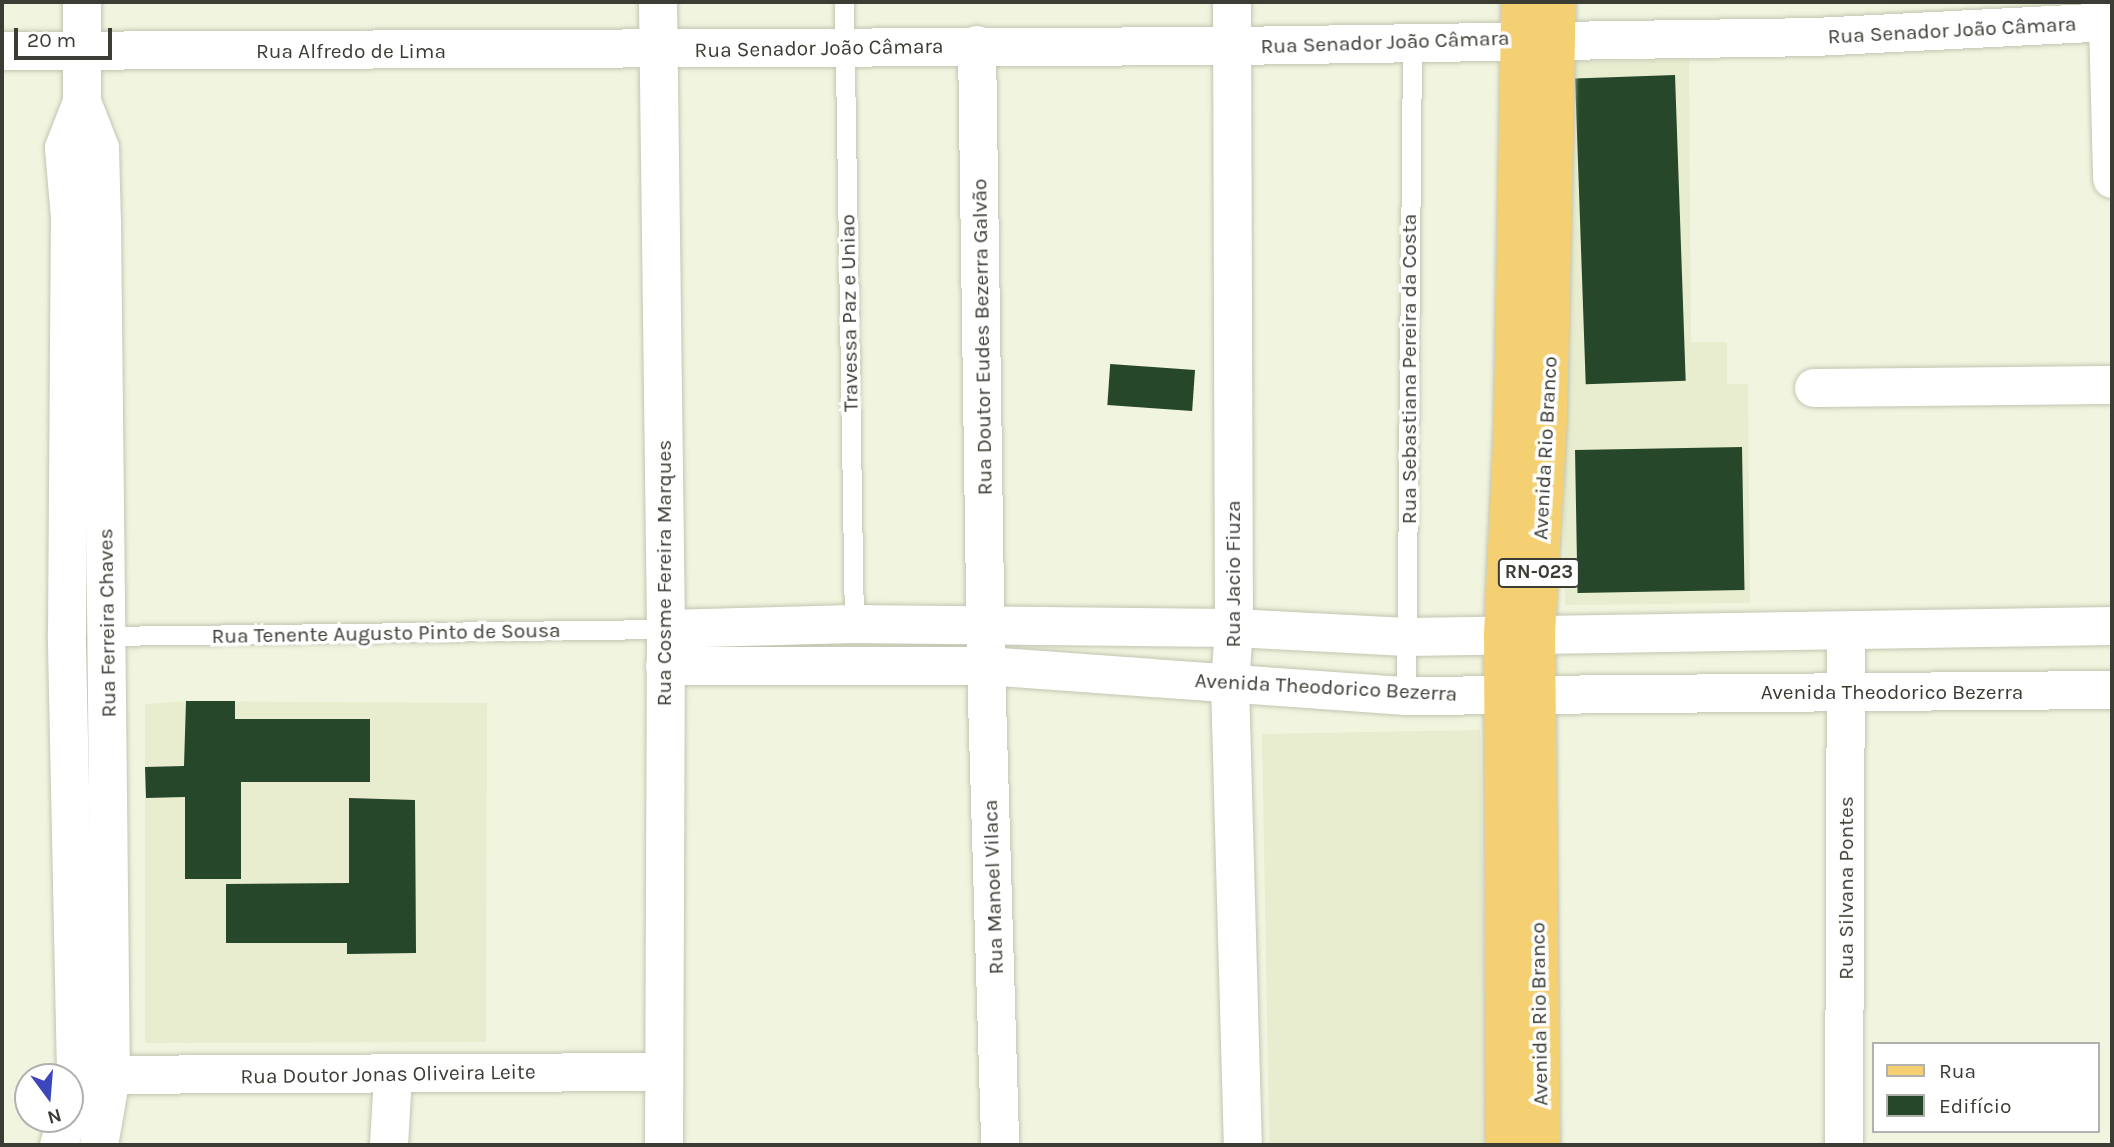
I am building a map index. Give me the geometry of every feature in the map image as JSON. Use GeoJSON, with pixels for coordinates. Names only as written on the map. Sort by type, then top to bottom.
{"type":"FeatureCollection","features":[{"type":"Feature","properties":{"kind":"main road","name":"Avenida Rio Branco"},"geometry":{"type":"LineString","coordinates":[[1505,1145],[1520,634],[1548,420],[1538,20]]}},
{"type":"Feature","properties":{"kind":"main road","name":"Avenida Rio Branco"},"geometry":{"type":"LineString","coordinates":[[1520,693],[1541,1145]]}},
{"type":"Feature","properties":{"kind":"street","name":"Rua Ferreira Chaves"},"geometry":{"type":"LineString","coordinates":[[82,2],[82,102],[100,148],[86,220],[88,463],[107,636],[82,1063]]}},
{"type":"Feature","properties":{"kind":"street","name":"Rua Cosme Fereira Marques"},"geometry":{"type":"LineString","coordinates":[[658,2],[665,647],[664,1145]]}},
{"type":"Feature","properties":{"kind":"street","name":"Rua Jacio Fiuza"},"geometry":{"type":"LineString","coordinates":[[1231,2],[1234,628],[1230,685],[1243,1145]]}},
{"type":"Feature","properties":{"kind":"street","name":"Rua Senador João Câmara"},"geometry":{"type":"LineString","coordinates":[[658,50],[977,45],[1232,46],[1412,41],[1538,20],[1815,37],[2110,22]]}},
{"type":"Feature","properties":{"kind":"street"},"geometry":{"type":"LineString","coordinates":[[2110,22],[2112,179]]}},
{"type":"Feature","properties":{"kind":"street","name":"Rua Doutor Eudes Bezerra Galvão"},"geometry":{"type":"LineString","coordinates":[[977,45],[986,628]]}},
{"type":"Feature","properties":{"kind":"street","name":"Rua Alfredo de Lima"},"geometry":{"type":"LineString","coordinates":[[2,51],[658,50]]}},
{"type":"Feature","properties":{"kind":"street"},"geometry":{"type":"LineString","coordinates":[[1814,388],[2112,385]]}},
{"type":"Feature","properties":{"kind":"street","name":"Rua Ferreira Chaves"},"geometry":{"type":"LineString","coordinates":[[78,1063],[67,633],[88,463]]}},
{"type":"Feature","properties":{"kind":"street"},"geometry":{"type":"LineString","coordinates":[[665,647],[854,624],[986,628],[1234,628],[1407,637],[2112,626]]}},
{"type":"Feature","properties":{"kind":"street","name":"Rua Manoel Vilaca"},"geometry":{"type":"LineString","coordinates":[[986,628],[1000,1145]]}},
{"type":"Feature","properties":{"kind":"street","name":"Rua Silvana Pontes"},"geometry":{"type":"LineString","coordinates":[[1844,1145],[1848,694],[1846,631]]}},
{"type":"Feature","properties":{"kind":"street","name":"Avenida Theodorico Bezerra"},"geometry":{"type":"LineString","coordinates":[[665,647],[986,666],[1406,696],[2112,690]]}},
{"type":"Feature","properties":{"kind":"street","name":"Rua Doutor Jonas Oliveira Leite"},"geometry":{"type":"LineString","coordinates":[[84,1117],[393,1075],[664,1072]]}},
{"type":"Feature","properties":{"kind":"street"},"geometry":{"type":"LineString","coordinates":[[388,1145],[393,1075]]}},
{"type":"Feature","properties":{"kind":"lane","name":"Travessa Paz e Uniao"},"geometry":{"type":"LineString","coordinates":[[844,2],[854,624]]}},
{"type":"Feature","properties":{"kind":"lane","name":"Rua Sebastiana Pereira da Costa"},"geometry":{"type":"LineString","coordinates":[[1406,696],[1412,41]]}},
{"type":"Feature","properties":{"kind":"lane","name":"Rua Tenente Augusto Pinto de Sousa"},"geometry":{"type":"LineString","coordinates":[[67,633],[665,647]]}},
{"type":"Feature","properties":{"kind":"shaded area"},"geometry":{"type":"Polygon","coordinates":[[[1689,60],[1691,342],[1727,342],[1727,384],[1748,384],[1750,603],[1565,605],[1559,62],[1689,60]]]}},
{"type":"Feature","properties":{"kind":"shaded area"},"geometry":{"type":"Polygon","coordinates":[[[186,701],[487,703],[486,1042],[145,1043],[145,704],[186,701]]]}},
{"type":"Feature","properties":{"kind":"shaded area"},"geometry":{"type":"Polygon","coordinates":[[[1480,730],[1487,1145],[1269,1145],[1262,734],[1480,730]]]}},
{"type":"Feature","properties":{"kind":"building"},"geometry":{"type":"Polygon","coordinates":[[[1675,75],[1686,381],[1586,384],[1575,78],[1675,75]]]}},
{"type":"Feature","properties":{"kind":"building"},"geometry":{"type":"Polygon","coordinates":[[[1110,364],[1195,370],[1192,411],[1107,405],[1110,364]]]}},
{"type":"Feature","properties":{"kind":"building"},"geometry":{"type":"Polygon","coordinates":[[[1742,447],[1744,590],[1578,593],[1575,450],[1742,447]]]}},
{"type":"Feature","properties":{"kind":"building"},"geometry":{"type":"Polygon","coordinates":[[[186,701],[235,701],[235,719],[370,719],[370,782],[241,782],[241,879],[185,879],[185,797],[146,798],[145,767],[184,766],[186,701]]]}},
{"type":"Feature","properties":{"kind":"building"},"geometry":{"type":"Polygon","coordinates":[[[349,798],[415,800],[416,953],[347,954],[347,943],[226,943],[226,884],[349,883],[349,798]]]}}]}
